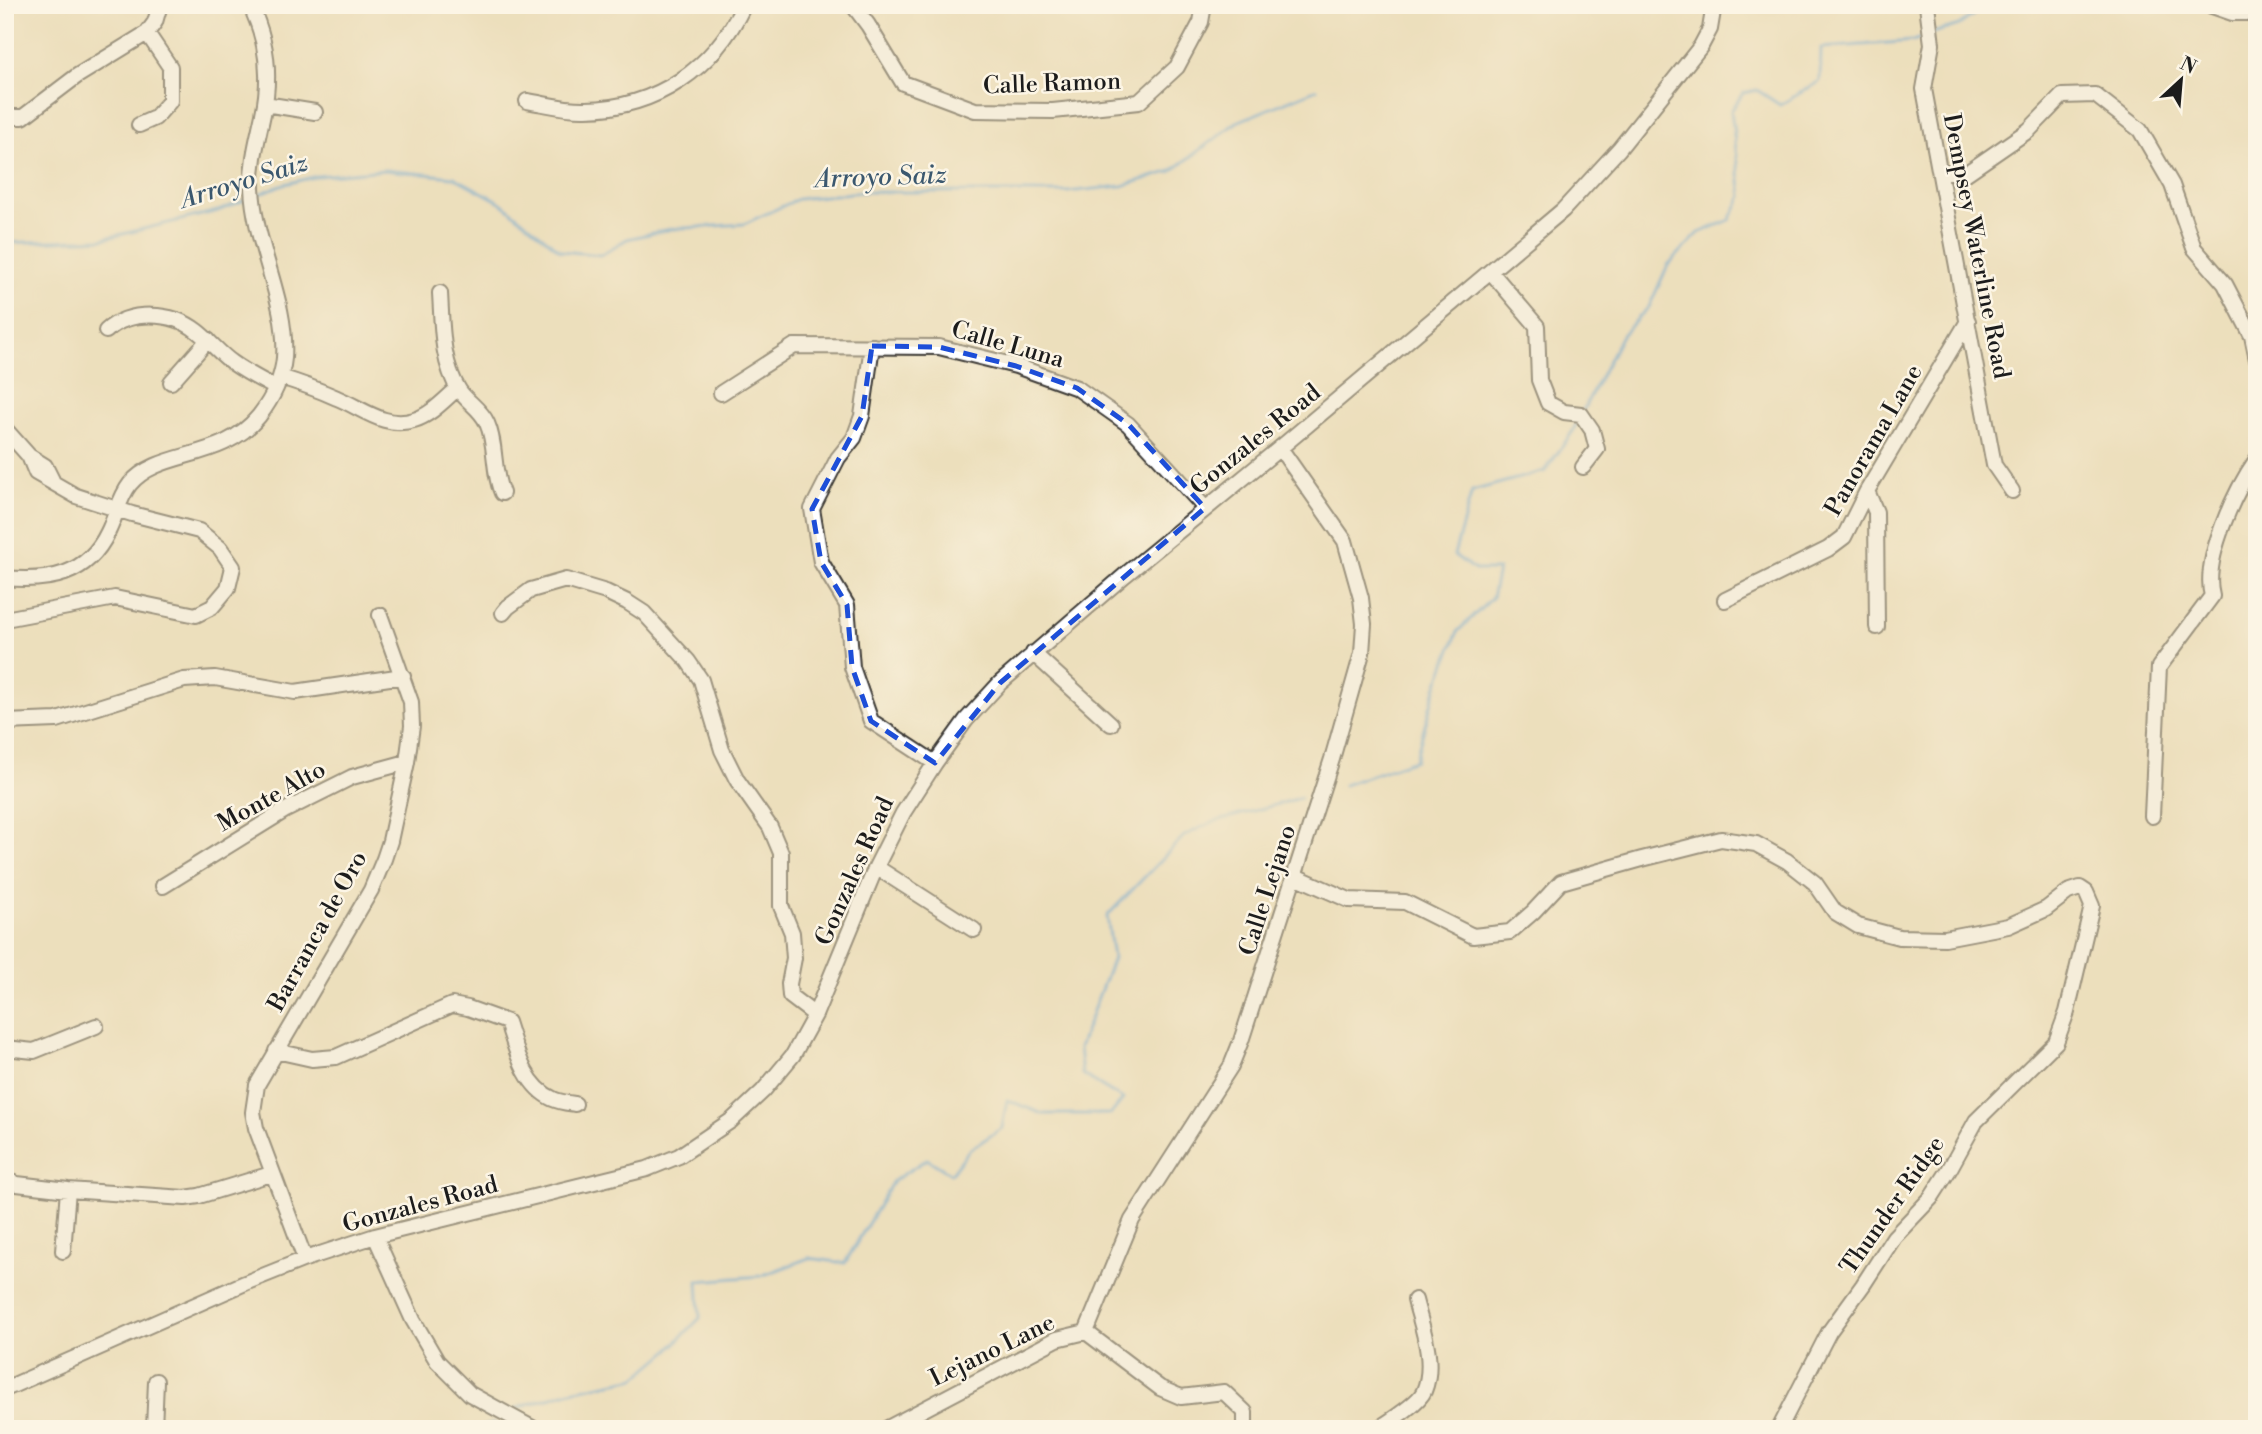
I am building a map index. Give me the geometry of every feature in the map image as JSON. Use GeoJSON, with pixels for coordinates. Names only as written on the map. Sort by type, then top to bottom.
{"type":"FeatureCollection","features":[{"type":"Feature","properties":{"kind":"street"},"geometry":{"type":"LineString","coordinates":[[5,117],[23,117],[78,76],[147,33],[155,22],[160,5]]}},
{"type":"Feature","properties":{"kind":"street"},"geometry":{"type":"LineString","coordinates":[[5,578],[46,579],[82,564],[100,545],[129,485],[142,473],[159,465],[213,449],[242,433],[258,417],[278,382],[284,360],[282,327],[256,217],[252,188],[253,161],[265,104],[266,58],[261,31],[250,5]]}},
{"type":"Feature","properties":{"kind":"street"},"geometry":{"type":"LineString","coordinates":[[527,101],[585,110],[631,105],[671,88],[705,63],[737,21],[744,5]]}},
{"type":"Feature","properties":{"kind":"street","name":"Calle Ramon"},"geometry":{"type":"LineString","coordinates":[[853,5],[869,24],[903,83],[975,110],[1053,111],[1139,102],[1177,68],[1201,22],[1204,5]]}},
{"type":"Feature","properties":{"kind":"street","name":"Gonzales Road"},"geometry":{"type":"LineString","coordinates":[[5,1390],[305,1259],[375,1237],[647,1169],[679,1156],[732,1120],[763,1091],[793,1055],[815,1015],[876,867],[903,813],[935,762],[975,711],[1000,683],[1033,653],[1563,210],[1619,149],[1701,46],[1710,29],[1714,5]]}},
{"type":"Feature","properties":{"kind":"street","name":"Dempsey Waterline Road"},"geometry":{"type":"LineString","coordinates":[[1927,5],[1932,44],[1924,89],[1994,465],[2012,491]]}},
{"type":"Feature","properties":{"kind":"street"},"geometry":{"type":"LineString","coordinates":[[2209,5],[2232,13],[2257,13]]}},
{"type":"Feature","properties":{"kind":"street"},"geometry":{"type":"LineString","coordinates":[[139,125],[155,118],[170,100],[170,67],[147,33]]}},
{"type":"Feature","properties":{"kind":"street"},"geometry":{"type":"LineString","coordinates":[[1940,172],[1968,172],[2029,130],[2062,96],[2095,95],[2140,130],[2172,185],[2194,248],[2225,284],[2252,336],[2257,360]]}},
{"type":"Feature","properties":{"kind":"street"},"geometry":{"type":"LineString","coordinates":[[265,104],[315,112]]}},
{"type":"Feature","properties":{"kind":"street"},"geometry":{"type":"LineString","coordinates":[[1492,272],[1537,326],[1539,380],[1548,403],[1564,412],[1581,414],[1592,430],[1597,449],[1583,467]]}},
{"type":"Feature","properties":{"kind":"street"},"geometry":{"type":"LineString","coordinates":[[440,293],[446,352],[458,388],[488,424],[502,493]]}},
{"type":"Feature","properties":{"kind":"street"},"geometry":{"type":"LineString","coordinates":[[106,331],[129,317],[158,317],[182,322],[244,371],[334,396],[376,418],[392,422],[406,422],[428,414],[458,388]]}},
{"type":"Feature","properties":{"kind":"street","name":"Panorama Lane"},"geometry":{"type":"LineString","coordinates":[[1725,600],[1828,549],[1844,537],[1867,491],[1968,321]]}},
{"type":"Feature","properties":{"kind":"street"},"geometry":{"type":"LineString","coordinates":[[171,382],[208,340]]}},
{"type":"Feature","properties":{"kind":"street","name":"Calle Luna"},"geometry":{"type":"LineString","coordinates":[[721,393],[794,346],[939,347],[1016,366],[1077,388],[1128,424],[1205,508]]}},
{"type":"Feature","properties":{"kind":"street"},"geometry":{"type":"LineString","coordinates":[[872,346],[862,416],[854,438],[838,458],[812,509],[821,562],[847,605],[852,667],[871,721],[935,762]]}},
{"type":"Feature","properties":{"kind":"street"},"geometry":{"type":"LineString","coordinates":[[5,429],[29,456],[45,466],[52,480],[76,496],[117,510],[199,531],[220,548],[233,567],[228,588],[212,607],[196,615],[115,598],[5,619]]}},
{"type":"Feature","properties":{"kind":"street","name":"Calle Lejano"},"geometry":{"type":"LineString","coordinates":[[1086,1332],[1132,1220],[1231,1066],[1295,876],[1358,667],[1364,624],[1362,598],[1345,541],[1280,448]]}},
{"type":"Feature","properties":{"kind":"street"},"geometry":{"type":"LineString","coordinates":[[2152,816],[2159,667],[2211,596],[2209,587],[2216,541],[2247,473],[2257,459]]}},
{"type":"Feature","properties":{"kind":"street"},"geometry":{"type":"LineString","coordinates":[[1867,491],[1875,512],[1877,627]]}},
{"type":"Feature","properties":{"kind":"street"},"geometry":{"type":"LineString","coordinates":[[503,613],[531,590],[566,580],[606,592],[635,607],[644,613],[688,661],[701,680],[722,750],[737,780],[770,827],[781,853],[781,906],[792,933],[794,958],[789,984],[790,996],[815,1015]]}},
{"type":"Feature","properties":{"kind":"street","name":"Barranca de Oro"},"geometry":{"type":"LineString","coordinates":[[305,1259],[271,1174],[253,1112],[257,1084],[378,875],[390,841],[407,762],[412,726],[411,702],[380,615]]}},
{"type":"Feature","properties":{"kind":"street"},"geometry":{"type":"LineString","coordinates":[[1033,653],[1111,724]]}},
{"type":"Feature","properties":{"kind":"street"},"geometry":{"type":"LineString","coordinates":[[5,722],[57,720],[184,680],[215,678],[295,692],[403,676]]}},
{"type":"Feature","properties":{"kind":"street","name":"Monte Alto"},"geometry":{"type":"LineString","coordinates":[[163,886],[284,811],[352,777],[407,762]]}},
{"type":"Feature","properties":{"kind":"street","name":"Thunder Ridge"},"geometry":{"type":"LineString","coordinates":[[1295,876],[1349,900],[1405,902],[1473,936],[1510,932],[1561,882],[1721,839],[1756,844],[1787,861],[1815,883],[1835,912],[1858,926],[1899,937],[1945,938],[2008,926],[2046,909],[2068,892],[2080,888],[2087,892],[2092,906],[2067,1012],[2056,1042],[1976,1121],[1931,1198],[1894,1237],[1829,1332],[1779,1429]]}},
{"type":"Feature","properties":{"kind":"street"},"geometry":{"type":"LineString","coordinates":[[876,867],[974,930]]}},
{"type":"Feature","properties":{"kind":"street"},"geometry":{"type":"LineString","coordinates":[[276,1051],[312,1059],[336,1057],[452,1005],[507,1022],[519,1059],[533,1084],[552,1099],[575,1104]]}},
{"type":"Feature","properties":{"kind":"street"},"geometry":{"type":"LineString","coordinates":[[5,1048],[34,1051],[96,1026]]}},
{"type":"Feature","properties":{"kind":"street"},"geometry":{"type":"LineString","coordinates":[[5,1180],[68,1190],[184,1198],[200,1196],[271,1174]]}},
{"type":"Feature","properties":{"kind":"street"},"geometry":{"type":"LineString","coordinates":[[63,1251],[68,1190]]}},
{"type":"Feature","properties":{"kind":"street"},"geometry":{"type":"LineString","coordinates":[[375,1237],[412,1320],[437,1361],[470,1394],[534,1429]]}},
{"type":"Feature","properties":{"kind":"street"},"geometry":{"type":"LineString","coordinates":[[1378,1429],[1400,1414],[1424,1392],[1429,1359],[1415,1300]]}},
{"type":"Feature","properties":{"kind":"street","name":"Lejano Lane"},"geometry":{"type":"LineString","coordinates":[[886,1429],[1057,1339],[1086,1332],[1160,1388],[1181,1397],[1224,1392],[1245,1412],[1245,1429]]}},
{"type":"Feature","properties":{"kind":"street"},"geometry":{"type":"LineString","coordinates":[[154,1429],[156,1381]]}},
{"type":"Feature","properties":{"kind":"highlighted area"},"geometry":{"type":"Polygon","coordinates":[[[872,346],[939,347],[1016,366],[1077,388],[1103,405],[1128,424],[1205,508],[1000,683],[935,763],[871,721],[852,667],[847,605],[821,562],[812,509],[862,416],[872,346]]]}},
{"type":"Feature","properties":{"kind":"waterway"},"geometry":{"type":"LineString","coordinates":[[1933,33],[1959,25],[1987,5]]}},
{"type":"Feature","properties":{"kind":"waterway"},"geometry":{"type":"LineString","coordinates":[[1583,410],[1622,335],[1649,307],[1668,265],[1699,233],[1730,220],[1742,196],[1731,111],[1743,93],[1757,90],[1780,105],[1820,81],[1821,48],[1914,41],[1926,35]]}},
{"type":"Feature","properties":{"kind":"waterway","name":"Arroyo Saiz"},"geometry":{"type":"LineString","coordinates":[[257,195],[281,185],[317,176],[385,170],[454,177],[500,202],[561,251],[601,255],[627,239],[671,229],[744,224],[798,199],[861,192],[1067,192],[1122,186],[1172,171],[1237,122],[1317,89]]}},
{"type":"Feature","properties":{"kind":"waterway","name":"Arroyo Saiz"},"geometry":{"type":"LineString","coordinates":[[5,243],[102,239],[218,211],[250,198]]}},
{"type":"Feature","properties":{"kind":"waterway"},"geometry":{"type":"LineString","coordinates":[[1344,785],[1415,760],[1434,694],[1458,631],[1492,598],[1498,570],[1475,570],[1454,555],[1472,491],[1545,471],[1573,431],[1579,417]]}},
{"type":"Feature","properties":{"kind":"waterway"},"geometry":{"type":"LineString","coordinates":[[516,1408],[571,1391],[636,1378],[669,1350],[700,1318],[698,1281],[761,1276],[809,1258],[845,1263],[893,1181],[927,1159],[951,1174],[969,1150],[1002,1128],[1007,1100],[1043,1114],[1111,1114],[1123,1099],[1082,1074],[1079,1048],[1113,958],[1107,916],[1184,836],[1210,823],[1300,798]]}},
{"type":"Feature","properties":{"kind":"waterway"},"geometry":{"type":"LineString","coordinates":[[475,1429],[495,1423]]}}]}
